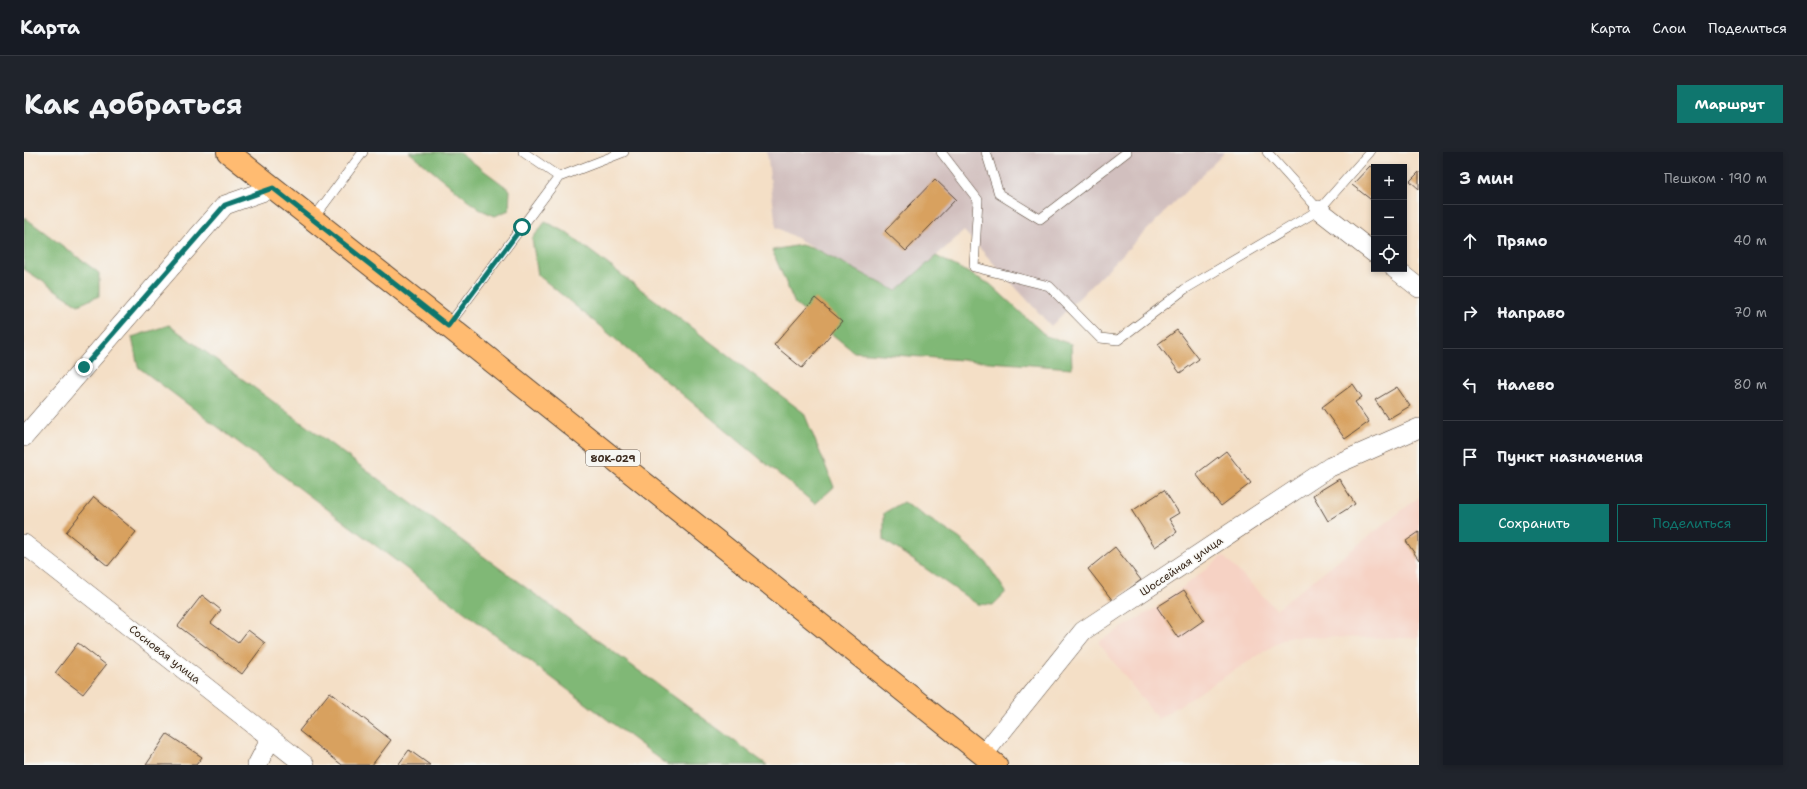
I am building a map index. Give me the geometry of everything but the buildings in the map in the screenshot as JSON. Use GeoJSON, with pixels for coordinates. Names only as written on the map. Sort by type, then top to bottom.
{"type":"FeatureCollection","features":[{"type":"Feature","properties":{"kind":"main road","name":"80К-029"},"geometry":{"type":"LineString","coordinates":[[228,152],[448,326],[990,760]]}},
{"type":"Feature","properties":{"kind":"street"},"geometry":{"type":"LineString","coordinates":[[24,437],[225,205],[273,188]]}},
{"type":"Feature","properties":{"kind":"street"},"geometry":{"type":"LineString","coordinates":[[1318,210],[1371,251]]}},
{"type":"Feature","properties":{"kind":"street"},"geometry":{"type":"LineString","coordinates":[[1399,272],[1419,288]]}},
{"type":"Feature","properties":{"kind":"street","name":"Шоссейная улица"},"geometry":{"type":"LineString","coordinates":[[990,760],[1083,631],[1330,466],[1419,428]]}},
{"type":"Feature","properties":{"kind":"street","name":"Сосновая улица"},"geometry":{"type":"LineString","coordinates":[[24,544],[305,765]]}},
{"type":"Feature","properties":{"kind":"street"},"geometry":{"type":"LineString","coordinates":[[257,765],[271,738]]}},
{"type":"Feature","properties":{"kind":"lane"},"geometry":{"type":"LineString","coordinates":[[313,219],[364,152]]}},
{"type":"Feature","properties":{"kind":"lane"},"geometry":{"type":"LineString","coordinates":[[523,152],[558,177]]}},
{"type":"Feature","properties":{"kind":"lane"},"geometry":{"type":"LineString","coordinates":[[448,326],[558,177],[624,152]]}},
{"type":"Feature","properties":{"kind":"lane"},"geometry":{"type":"LineString","coordinates":[[941,152],[978,200],[974,267],[1049,286],[1100,338],[1118,340],[1185,289],[1318,210],[1370,152]]}},
{"type":"Feature","properties":{"kind":"lane"},"geometry":{"type":"LineString","coordinates":[[986,152],[999,194],[1040,219],[1127,152]]}},
{"type":"Feature","properties":{"kind":"lane"},"geometry":{"type":"LineString","coordinates":[[1267,152],[1318,210]]}},
{"type":"Feature","properties":{"kind":"shaded area"},"geometry":{"type":"Polygon","coordinates":[[[767,152],[1225,152],[1051,326],[964,231],[896,292],[776,227],[767,152]]]}},
{"type":"Feature","properties":{"kind":"shaded area"},"geometry":{"type":"Polygon","coordinates":[[[1419,497],[1419,638],[1287,637],[1158,719],[1098,642],[1157,607],[1223,556],[1276,609],[1419,497]]]}},
{"type":"Feature","properties":{"kind":"green space"},"geometry":{"type":"Polygon","coordinates":[[[409,152],[459,152],[510,190],[509,210],[495,216],[479,209],[409,152]]]}},
{"type":"Feature","properties":{"kind":"green space"},"geometry":{"type":"Polygon","coordinates":[[[24,217],[99,273],[99,296],[78,305],[24,269],[24,217]]]}},
{"type":"Feature","properties":{"kind":"green space"},"geometry":{"type":"Polygon","coordinates":[[[545,222],[564,231],[804,413],[834,487],[815,504],[538,275],[532,239],[545,222]]]}},
{"type":"Feature","properties":{"kind":"green space"},"geometry":{"type":"Polygon","coordinates":[[[801,245],[818,250],[896,291],[936,256],[990,284],[1046,336],[1071,344],[1072,368],[854,352],[795,304],[772,250],[801,245]]]}},
{"type":"Feature","properties":{"kind":"green space"},"geometry":{"type":"Polygon","coordinates":[[[169,325],[767,765],[668,765],[138,367],[132,337],[169,325]]]}},
{"type":"Feature","properties":{"kind":"green space"},"geometry":{"type":"Polygon","coordinates":[[[903,502],[959,538],[985,561],[1006,592],[993,605],[977,604],[884,540],[884,513],[903,502]]]}},
{"type":"Feature","properties":{"kind":"route"},"geometry":{"type":"LineString","coordinates":[[84,367],[225,205],[273,188],[448,326],[522,227]]}}]}
